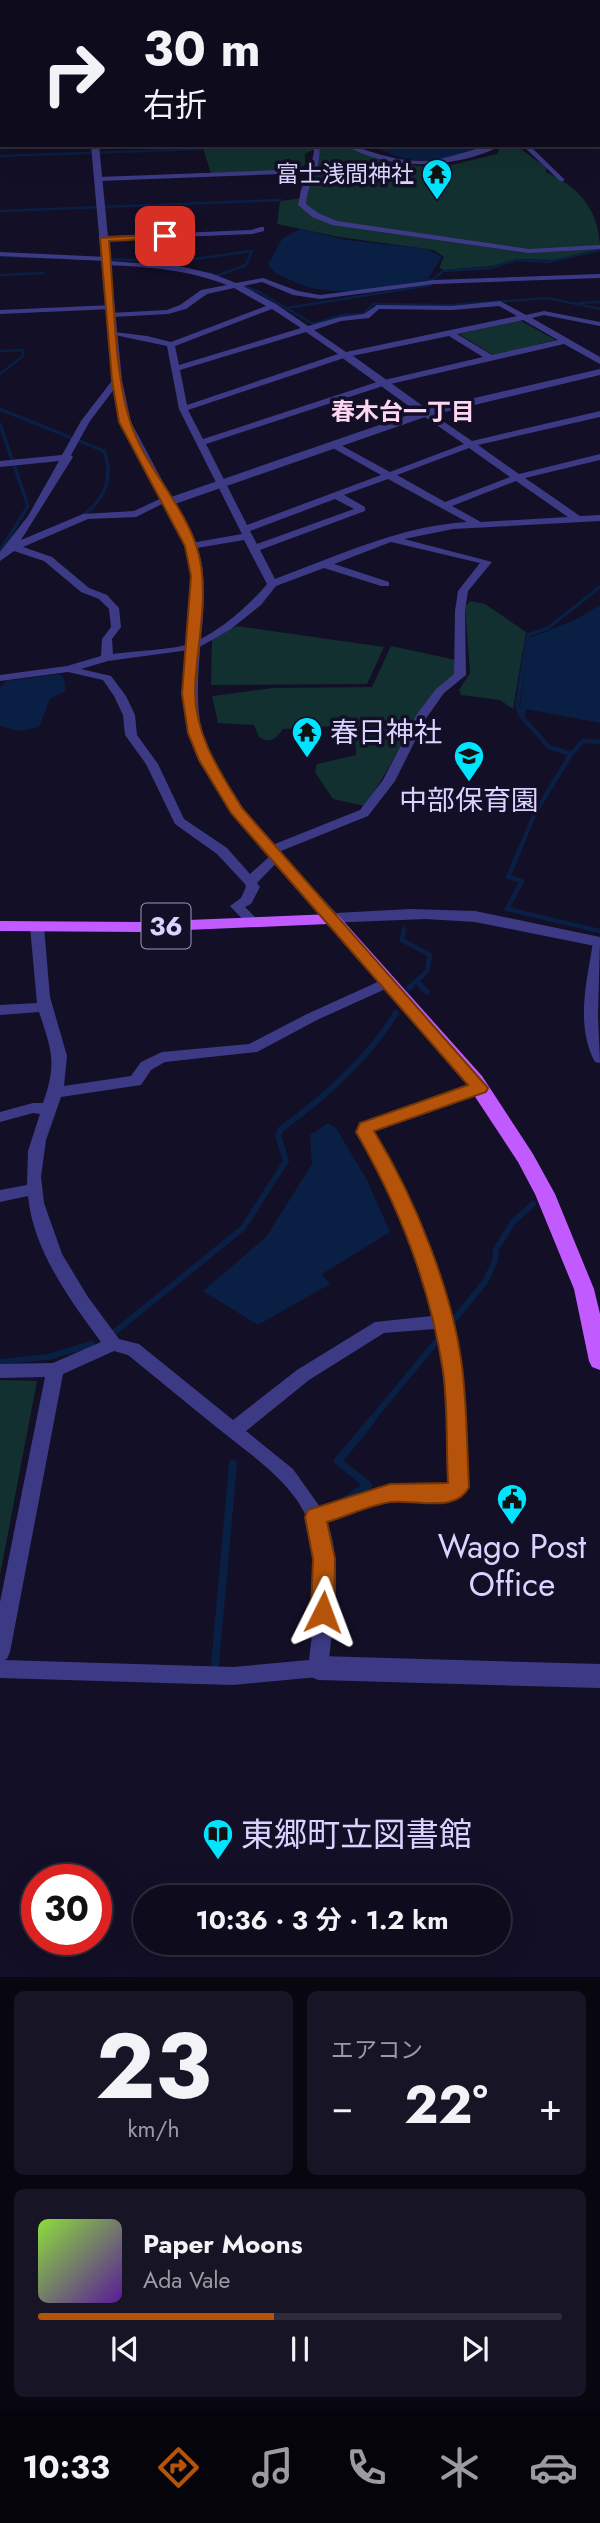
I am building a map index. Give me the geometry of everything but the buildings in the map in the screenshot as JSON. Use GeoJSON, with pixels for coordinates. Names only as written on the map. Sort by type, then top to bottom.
{"type":"FeatureCollection","features":[{"type":"Feature","properties":{"kind":"main road","name":"36"},"geometry":{"type":"LineString","coordinates":[[0,926],[140,927],[332,919]]}},
{"type":"Feature","properties":{"kind":"main road"},"geometry":{"type":"LineString","coordinates":[[332,919],[480,1088],[545,1194],[584,1289],[600,1361]]}},
{"type":"Feature","properties":{"kind":"street"},"geometry":{"type":"LineString","coordinates":[[95,147],[117,380],[125,422],[191,546],[197,576],[189,694],[195,733],[206,760],[236,810],[332,919],[393,914],[460,915],[540,928],[600,942],[592,1042],[600,1058]]}},
{"type":"Feature","properties":{"kind":"street"},"geometry":{"type":"LineString","coordinates":[[317,147],[318,152],[312,171],[304,186],[302,205],[315,215],[345,226],[529,251],[600,247]]}},
{"type":"Feature","properties":{"kind":"street"},"geometry":{"type":"LineString","coordinates":[[353,147],[378,158],[419,164],[442,162],[493,147]]}},
{"type":"Feature","properties":{"kind":"street"},"geometry":{"type":"LineString","coordinates":[[527,147],[562,180]]}},
{"type":"Feature","properties":{"kind":"street"},"geometry":{"type":"LineString","coordinates":[[99,179],[312,171]]}},
{"type":"Feature","properties":{"kind":"street"},"geometry":{"type":"LineString","coordinates":[[105,238],[252,232],[261,229]]}},
{"type":"Feature","properties":{"kind":"street"},"geometry":{"type":"LineString","coordinates":[[0,254],[190,270],[230,286],[273,306],[579,520]]}},
{"type":"Feature","properties":{"kind":"street"},"geometry":{"type":"LineString","coordinates":[[0,312],[168,312],[183,307],[204,292],[263,280],[296,293],[320,297],[434,282],[600,276]]}},
{"type":"Feature","properties":{"kind":"street"},"geometry":{"type":"LineString","coordinates":[[176,369],[340,318],[366,316],[377,307],[452,308],[500,303],[600,361]]}},
{"type":"Feature","properties":{"kind":"street"},"geometry":{"type":"LineString","coordinates":[[114,334],[147,338],[171,345],[273,306]]}},
{"type":"Feature","properties":{"kind":"street"},"geometry":{"type":"LineString","coordinates":[[183,409],[345,355],[544,313],[600,324]]}},
{"type":"Feature","properties":{"kind":"street"},"geometry":{"type":"LineString","coordinates":[[450,333],[490,358]]}},
{"type":"Feature","properties":{"kind":"street"},"geometry":{"type":"LineString","coordinates":[[201,443],[383,383],[566,341]]}},
{"type":"Feature","properties":{"kind":"street"},"geometry":{"type":"LineString","coordinates":[[171,345],[183,409],[272,584]]}},
{"type":"Feature","properties":{"kind":"street"},"geometry":{"type":"LineString","coordinates":[[0,558],[13,548],[86,516],[148,511],[168,501],[221,485],[425,412],[600,372]]}},
{"type":"Feature","properties":{"kind":"street"},"geometry":{"type":"LineString","coordinates":[[13,548],[102,395],[117,380]]}},
{"type":"Feature","properties":{"kind":"street"},"geometry":{"type":"LineString","coordinates":[[191,546],[247,532],[472,444],[600,414]]}},
{"type":"Feature","properties":{"kind":"street"},"geometry":{"type":"LineString","coordinates":[[334,445],[479,525]]}},
{"type":"Feature","properties":{"kind":"street"},"geometry":{"type":"LineString","coordinates":[[0,464],[68,457]]}},
{"type":"Feature","properties":{"kind":"street"},"geometry":{"type":"LineString","coordinates":[[446,505],[518,477],[599,457]]}},
{"type":"Feature","properties":{"kind":"street"},"geometry":{"type":"LineString","coordinates":[[255,548],[362,509],[336,495]]}},
{"type":"Feature","properties":{"kind":"street"},"geometry":{"type":"LineString","coordinates":[[0,678],[68,669],[107,658],[192,647],[227,627],[257,603],[272,584],[390,539],[453,526],[600,518]]}},
{"type":"Feature","properties":{"kind":"street"},"geometry":{"type":"LineString","coordinates":[[250,882],[273,854],[364,813],[389,781],[421,716],[440,691],[460,675],[463,591],[487,562],[390,539]]}},
{"type":"Feature","properties":{"kind":"street"},"geometry":{"type":"LineString","coordinates":[[13,548],[48,559],[85,590],[103,597],[114,608],[116,627],[107,639],[107,658]]}},
{"type":"Feature","properties":{"kind":"street"},"geometry":{"type":"LineString","coordinates":[[323,564],[386,584]]}},
{"type":"Feature","properties":{"kind":"street"},"geometry":{"type":"LineString","coordinates":[[68,669],[107,678],[129,715],[131,735],[152,764],[179,821],[222,851],[253,887],[246,901],[237,906],[253,922]]}},
{"type":"Feature","properties":{"kind":"street"},"geometry":{"type":"LineString","coordinates":[[37,927],[45,1007],[60,1060],[56,1092],[36,1151],[35,1189],[50,1246],[61,1272],[113,1344]]}},
{"type":"Feature","properties":{"kind":"street"},"geometry":{"type":"LineString","coordinates":[[56,1092],[136,1081],[146,1066],[162,1057],[252,1049],[312,1017],[387,984]]}},
{"type":"Feature","properties":{"kind":"street"},"geometry":{"type":"LineString","coordinates":[[0,1010],[45,1007]]}},
{"type":"Feature","properties":{"kind":"street"},"geometry":{"type":"LineString","coordinates":[[315,1517],[390,1493],[449,1493],[458,1487],[453,1373],[443,1322],[411,1218],[388,1170],[365,1132],[373,1123],[480,1088]]}},
{"type":"Feature","properties":{"kind":"street"},"geometry":{"type":"LineString","coordinates":[[0,1117],[33,1108],[50,1109]]}},
{"type":"Feature","properties":{"kind":"street"},"geometry":{"type":"LineString","coordinates":[[0,1196],[35,1189]]}},
{"type":"Feature","properties":{"kind":"street"},"geometry":{"type":"LineString","coordinates":[[234,1430],[303,1375],[381,1327],[443,1322]]}},
{"type":"Feature","properties":{"kind":"street"},"geometry":{"type":"LineString","coordinates":[[0,1371],[55,1370],[113,1344],[133,1349],[287,1475],[320,1528],[325,1585],[318,1668]]}},
{"type":"Feature","properties":{"kind":"street"},"geometry":{"type":"LineString","coordinates":[[0,1652],[55,1370]]}},
{"type":"Feature","properties":{"kind":"street"},"geometry":{"type":"LineString","coordinates":[[0,1669],[233,1676],[318,1668],[600,1676]]}},
{"type":"Feature","properties":{"kind":"green space"},"geometry":{"type":"Polygon","coordinates":[[[203,147],[315,149],[305,154],[305,164],[300,170],[211,173],[203,147]]]}},
{"type":"Feature","properties":{"kind":"green space"},"geometry":{"type":"Polygon","coordinates":[[[317,147],[349,147],[391,163],[439,168],[497,154],[500,147],[518,147],[546,167],[546,172],[569,185],[586,202],[596,223],[600,249],[553,260],[516,259],[492,266],[444,270],[439,268],[444,257],[434,250],[339,237],[277,224],[280,201],[304,198],[317,147]]]}},
{"type":"Feature","properties":{"kind":"green space"},"geometry":{"type":"Polygon","coordinates":[[[519,320],[556,340],[493,355],[459,334],[519,320]]]}},
{"type":"Feature","properties":{"kind":"green space"},"geometry":{"type":"Polygon","coordinates":[[[470,601],[485,604],[526,632],[513,709],[500,700],[461,695],[459,690],[470,673],[465,607],[470,601]]]}},
{"type":"Feature","properties":{"kind":"green space"},"geometry":{"type":"Polygon","coordinates":[[[237,626],[384,647],[367,684],[211,685],[212,637],[237,626]]]}},
{"type":"Feature","properties":{"kind":"green space"},"geometry":{"type":"Polygon","coordinates":[[[391,646],[456,660],[455,674],[427,704],[364,806],[333,799],[315,772],[317,764],[356,755],[355,728],[352,725],[283,729],[276,737],[267,740],[259,737],[254,725],[218,723],[212,696],[273,688],[372,687],[391,646]]]}},
{"type":"Feature","properties":{"kind":"green space"},"geometry":{"type":"Polygon","coordinates":[[[0,1380],[37,1381],[0,1575],[0,1380]]]}},
{"type":"Feature","properties":{"kind":"water"},"geometry":{"type":"Polygon","coordinates":[[[376,147],[476,148],[448,158],[424,161],[376,147]]]}},
{"type":"Feature","properties":{"kind":"water"},"geometry":{"type":"Polygon","coordinates":[[[300,229],[347,240],[427,249],[442,257],[427,280],[375,289],[323,290],[283,277],[268,264],[282,239],[300,229]]]}},
{"type":"Feature","properties":{"kind":"water"},"geometry":{"type":"Polygon","coordinates":[[[600,605],[600,723],[520,708],[529,638],[577,619],[600,605]]]}},
{"type":"Feature","properties":{"kind":"water"},"geometry":{"type":"Polygon","coordinates":[[[59,674],[64,678],[66,691],[50,699],[39,727],[19,731],[0,726],[0,688],[6,681],[59,674]]]}},
{"type":"Feature","properties":{"kind":"water"},"geometry":{"type":"Polygon","coordinates":[[[328,1123],[336,1128],[367,1180],[390,1232],[322,1274],[330,1284],[258,1325],[203,1291],[266,1237],[312,1164],[310,1135],[328,1123]]]}},
{"type":"Feature","properties":{"kind":"waterway"},"geometry":{"type":"LineString","coordinates":[[0,156],[202,149]]}},
{"type":"Feature","properties":{"kind":"waterway"},"geometry":{"type":"LineString","coordinates":[[0,211],[281,200]]}},
{"type":"Feature","properties":{"kind":"waterway"},"geometry":{"type":"LineString","coordinates":[[427,280],[432,280],[443,271],[490,268],[517,260],[548,262],[600,250]]}},
{"type":"Feature","properties":{"kind":"waterway"},"geometry":{"type":"LineString","coordinates":[[173,262],[252,251],[246,265],[216,276]]}},
{"type":"Feature","properties":{"kind":"waterway"},"geometry":{"type":"LineString","coordinates":[[0,256],[136,260],[212,274]]}},
{"type":"Feature","properties":{"kind":"waterway"},"geometry":{"type":"LineString","coordinates":[[0,275],[44,273]]}},
{"type":"Feature","properties":{"kind":"waterway"},"geometry":{"type":"LineString","coordinates":[[238,284],[259,292],[313,324],[343,315],[364,314],[373,304],[451,305],[548,298],[600,309]]}},
{"type":"Feature","properties":{"kind":"waterway"},"geometry":{"type":"LineString","coordinates":[[287,308],[431,285]]}},
{"type":"Feature","properties":{"kind":"waterway"},"geometry":{"type":"LineString","coordinates":[[579,303],[600,302]]}},
{"type":"Feature","properties":{"kind":"waterway"},"geometry":{"type":"LineString","coordinates":[[0,351],[23,350],[23,356],[0,374]]}},
{"type":"Feature","properties":{"kind":"waterway"},"geometry":{"type":"LineString","coordinates":[[0,409],[104,451],[108,469],[106,487],[97,502],[83,515]]}},
{"type":"Feature","properties":{"kind":"waterway"},"geometry":{"type":"LineString","coordinates":[[0,424],[28,506],[0,551]]}},
{"type":"Feature","properties":{"kind":"waterway"},"geometry":{"type":"LineString","coordinates":[[526,646],[528,635],[548,628],[600,587]]}},
{"type":"Feature","properties":{"kind":"waterway"},"geometry":{"type":"LineString","coordinates":[[522,717],[517,706],[527,644]]}},
{"type":"Feature","properties":{"kind":"waterway"},"geometry":{"type":"LineString","coordinates":[[522,717],[524,709]]}},
{"type":"Feature","properties":{"kind":"waterway"},"geometry":{"type":"LineString","coordinates":[[522,717],[549,747],[571,754]]}},
{"type":"Feature","properties":{"kind":"waterway"},"geometry":{"type":"LineString","coordinates":[[571,754],[583,741],[600,742]]}},
{"type":"Feature","properties":{"kind":"waterway"},"geometry":{"type":"LineString","coordinates":[[571,754],[535,813],[508,877],[522,881],[507,909],[600,931]]}},
{"type":"Feature","properties":{"kind":"waterway"},"geometry":{"type":"LineString","coordinates":[[404,929],[402,940],[430,955],[427,971],[409,988],[411,986]]}},
{"type":"Feature","properties":{"kind":"waterway"},"geometry":{"type":"LineString","coordinates":[[417,982],[427,992]]}},
{"type":"Feature","properties":{"kind":"waterway"},"geometry":{"type":"LineString","coordinates":[[116,1331],[243,1228],[286,1161],[278,1135],[281,1129],[344,1077],[372,1046],[396,1013]]}},
{"type":"Feature","properties":{"kind":"waterway"},"geometry":{"type":"LineString","coordinates":[[448,1327],[485,1282],[495,1261],[496,1249],[513,1222],[533,1204]]}},
{"type":"Feature","properties":{"kind":"waterway"},"geometry":{"type":"LineString","coordinates":[[369,1423],[440,1337]]}},
{"type":"Feature","properties":{"kind":"waterway"},"geometry":{"type":"LineString","coordinates":[[0,1362],[48,1357],[92,1344]]}},
{"type":"Feature","properties":{"kind":"waterway"},"geometry":{"type":"LineString","coordinates":[[344,1501],[368,1485],[338,1461],[371,1421]]}},
{"type":"Feature","properties":{"kind":"waterway"},"geometry":{"type":"LineString","coordinates":[[215,1665],[233,1464]]}},
{"type":"Feature","properties":{"kind":"place","name":"富士浅間神社"},"geometry":{"type":"Point","coordinates":[437,201]}},
{"type":"Feature","properties":{"kind":"place","name":"春日神社"},"geometry":{"type":"Point","coordinates":[307,759]}},
{"type":"Feature","properties":{"kind":"place","name":"中部保育園"},"geometry":{"type":"Point","coordinates":[469,783]}},
{"type":"Feature","properties":{"kind":"place","name":"Wago Post Office"},"geometry":{"type":"Point","coordinates":[512,1526]}},
{"type":"Feature","properties":{"kind":"place","name":"東郷町立図書館"},"geometry":{"type":"Point","coordinates":[218,1861]}},
{"type":"Feature","properties":{"kind":"district","name":"春木台一丁目"},"geometry":{"type":"Point","coordinates":[403,412]}},
{"type":"Feature","properties":{"kind":"route"},"geometry":{"type":"LineString","coordinates":[[165,236],[105,238],[117,380],[125,422],[191,546],[197,576],[189,694],[195,733],[206,760],[236,810],[480,1088],[373,1123],[366,1128],[365,1132],[388,1170],[411,1218],[443,1322],[453,1373],[459,1454],[458,1487],[449,1493],[398,1491],[315,1517],[320,1528],[324,1559],[323,1612]]}}]}
